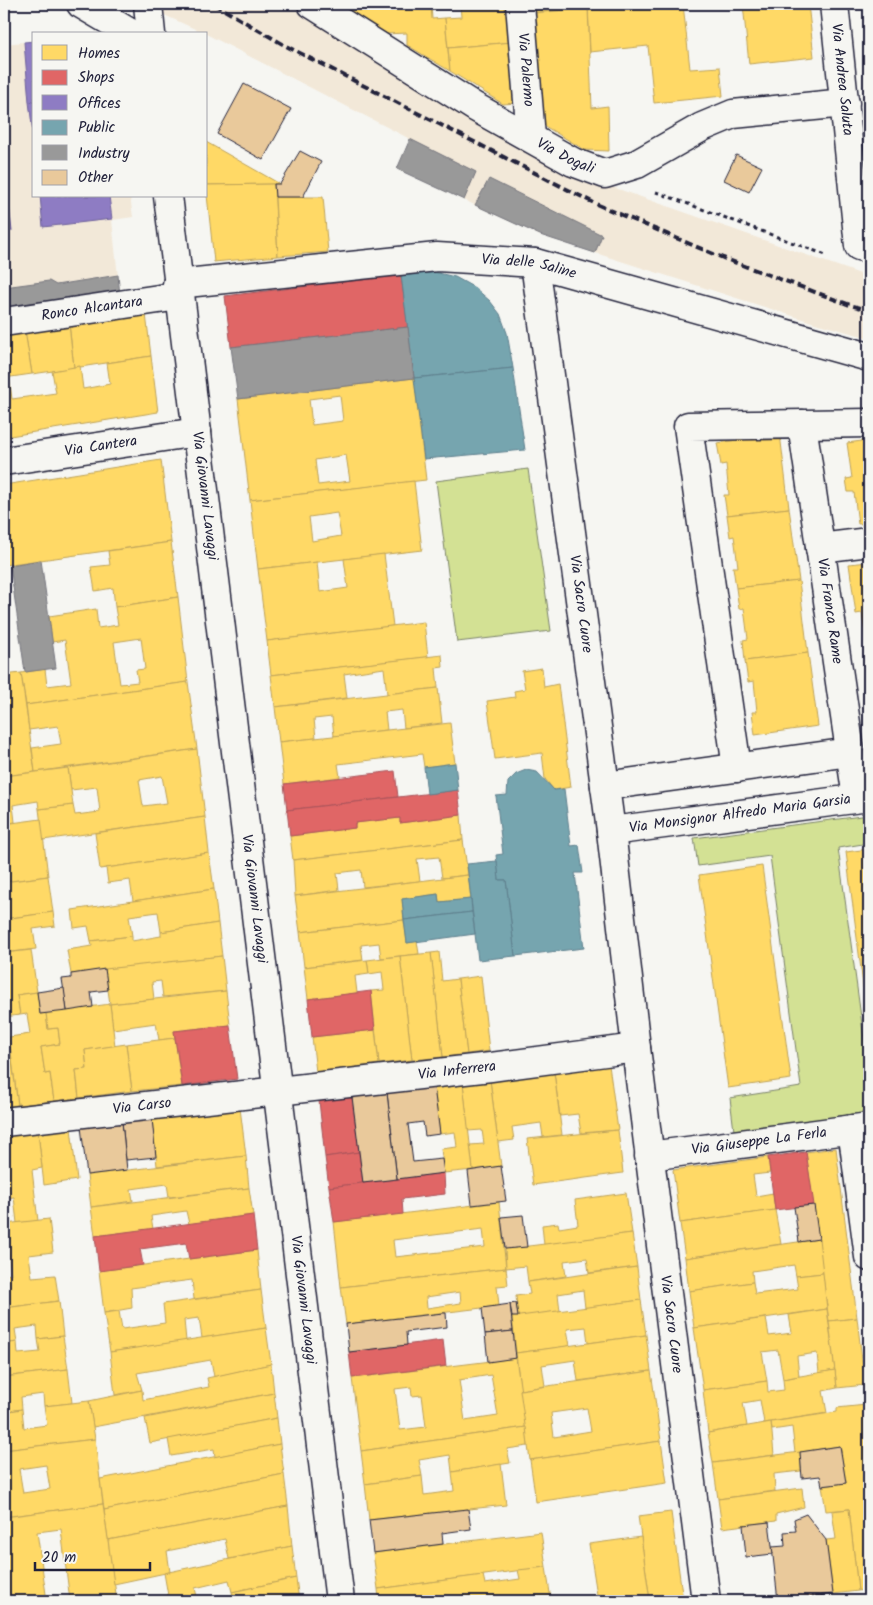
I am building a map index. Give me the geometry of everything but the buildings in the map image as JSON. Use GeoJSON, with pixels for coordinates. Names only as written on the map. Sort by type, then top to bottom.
{"type":"FeatureCollection","features":[{"type":"Feature","properties":{"kind":"street"},"geometry":{"type":"LineString","coordinates":[[81,4],[129,32]]}},
{"type":"Feature","properties":{"kind":"street"},"geometry":{"type":"LineString","coordinates":[[148,4],[151,32]]}},
{"type":"Feature","properties":{"kind":"street","name":"Via Dogali"},"geometry":{"type":"LineString","coordinates":[[312,4],[475,107],[573,162],[605,174],[637,164],[702,127],[733,114],[845,103]]}},
{"type":"Feature","properties":{"kind":"street","name":"Via Palermo"},"geometry":{"type":"LineString","coordinates":[[520,4],[531,137]]}},
{"type":"Feature","properties":{"kind":"street","name":"Via Andrea Saluta"},"geometry":{"type":"LineString","coordinates":[[834,4],[864,248]]}},
{"type":"Feature","properties":{"kind":"street","name":"Via Giovanni Lavaggi"},"geometry":{"type":"LineString","coordinates":[[168,198],[340,1601]]}},
{"type":"Feature","properties":{"kind":"street","name":"Via delle Saline"},"geometry":{"type":"LineString","coordinates":[[178,290],[437,257],[535,263],[869,357]]}},
{"type":"Feature","properties":{"kind":"street","name":"Via Sacro Cuore"},"geometry":{"type":"LineString","coordinates":[[535,263],[611,831],[649,1156],[706,1601]]}},
{"type":"Feature","properties":{"kind":"street","name":"Ronco Alcantara"},"geometry":{"type":"LineString","coordinates":[[4,322],[178,290]]}},
{"type":"Feature","properties":{"kind":"street"},"geometry":{"type":"LineString","coordinates":[[737,768],[688,426],[869,423]]}},
{"type":"Feature","properties":{"kind":"street","name":"Via Franca Rame"},"geometry":{"type":"LineString","coordinates":[[802,424],[850,752],[863,797]]}},
{"type":"Feature","properties":{"kind":"street","name":"Via Cantera"},"geometry":{"type":"LineString","coordinates":[[4,461],[197,432]]}},
{"type":"Feature","properties":{"kind":"street"},"geometry":{"type":"LineString","coordinates":[[820,548],[869,542]]}},
{"type":"Feature","properties":{"kind":"street"},"geometry":{"type":"LineString","coordinates":[[605,786],[850,752]]}},
{"type":"Feature","properties":{"kind":"street","name":"Via Monsignor Alfredo Maria Garsia"},"geometry":{"type":"LineString","coordinates":[[611,831],[863,797]]}},
{"type":"Feature","properties":{"kind":"street","name":"Via Inferrera"},"geometry":{"type":"LineString","coordinates":[[279,1091],[636,1048]]}},
{"type":"Feature","properties":{"kind":"street","name":"Via Carso"},"geometry":{"type":"LineString","coordinates":[[4,1122],[279,1091]]}},
{"type":"Feature","properties":{"kind":"street"},"geometry":{"type":"LineString","coordinates":[[861,1128],[869,1257]]}},
{"type":"Feature","properties":{"kind":"street","name":"Via Giuseppe La Ferla"},"geometry":{"type":"LineString","coordinates":[[649,1156],[861,1128]]}},
{"type":"Feature","properties":{"kind":"path"},"geometry":{"type":"LineString","coordinates":[[605,174],[827,255]]}},
{"type":"Feature","properties":{"kind":"shaded area"},"geometry":{"type":"Polygon","coordinates":[[[140,4],[290,4],[465,118],[584,177],[869,277],[869,338],[815,323],[539,235],[397,169],[410,139],[208,35],[208,32],[202,32],[140,4]]]}},
{"type":"Feature","properties":{"kind":"shaded area"},"geometry":{"type":"Polygon","coordinates":[[[32,41],[32,198],[130,198],[133,217],[112,220],[120,296],[4,311],[4,44],[32,41]]]}},
{"type":"Feature","properties":{"kind":"green space"},"geometry":{"type":"Polygon","coordinates":[[[528,469],[551,631],[457,642],[436,481],[528,469]]]}},
{"type":"Feature","properties":{"kind":"green space"},"geometry":{"type":"Polygon","coordinates":[[[869,815],[869,843],[838,848],[869,1076],[869,1112],[734,1131],[730,1098],[801,1087],[770,856],[698,866],[694,838],[869,815]]]}},
{"type":"Feature","properties":{"kind":"railway"},"geometry":{"type":"LineString","coordinates":[[214,4],[286,46],[596,204],[723,258],[850,305],[869,310]]}}]}
